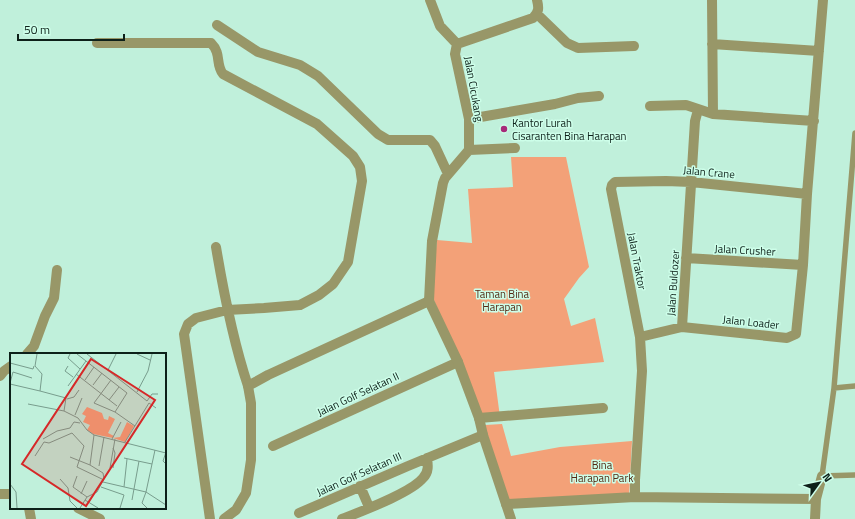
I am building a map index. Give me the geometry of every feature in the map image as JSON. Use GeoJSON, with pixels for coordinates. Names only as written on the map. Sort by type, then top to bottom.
{"type":"FeatureCollection","features":[{"type":"Feature","properties":{"kind":"street"},"geometry":{"type":"LineString","coordinates":[[430,0],[440,26],[457,44]]}},
{"type":"Feature","properties":{"kind":"street"},"geometry":{"type":"LineString","coordinates":[[537,0],[539,8],[537,14],[567,43],[578,48],[634,46]]}},
{"type":"Feature","properties":{"kind":"street"},"geometry":{"type":"LineString","coordinates":[[712,0],[712,114]]}},
{"type":"Feature","properties":{"kind":"street"},"geometry":{"type":"LineString","coordinates":[[803,265],[807,194],[824,0]]}},
{"type":"Feature","properties":{"kind":"street","name":"Jalan Cicukang"},"geometry":{"type":"LineString","coordinates":[[469,150],[470,119],[455,54],[457,44],[533,18],[537,14]]}},
{"type":"Feature","properties":{"kind":"street"},"geometry":{"type":"LineString","coordinates":[[217,25],[258,52],[300,64],[318,76],[378,134],[388,140],[430,140],[435,146],[448,174]]}},
{"type":"Feature","properties":{"kind":"street"},"geometry":{"type":"LineString","coordinates":[[98,43],[211,43],[217,49],[220,71],[223,74],[317,124],[353,156],[360,167],[362,181],[348,262],[333,284],[319,295],[300,305],[227,310],[196,318],[188,324],[184,334],[210,519]]}},
{"type":"Feature","properties":{"kind":"street"},"geometry":{"type":"LineString","coordinates":[[712,44],[820,51]]}},
{"type":"Feature","properties":{"kind":"street"},"geometry":{"type":"LineString","coordinates":[[470,119],[578,98],[599,96]]}},
{"type":"Feature","properties":{"kind":"street"},"geometry":{"type":"LineString","coordinates":[[650,106],[686,105],[712,114],[814,121]]}},
{"type":"Feature","properties":{"kind":"street","name":"Jalan Buldozer"},"geometry":{"type":"LineString","coordinates":[[640,337],[682,327],[695,121],[698,110]]}},
{"type":"Feature","properties":{"kind":"street"},"geometry":{"type":"LineString","coordinates":[[511,519],[483,435],[479,418],[429,301],[432,240],[445,178],[469,150],[515,148]]}},
{"type":"Feature","properties":{"kind":"street","name":"Jalan Crane"},"geometry":{"type":"LineString","coordinates":[[611,189],[615,182],[666,181],[691,182],[807,194]]}},
{"type":"Feature","properties":{"kind":"street","name":"Jalan Traktor"},"geometry":{"type":"LineString","coordinates":[[611,189],[640,337]]}},
{"type":"Feature","properties":{"kind":"street"},"geometry":{"type":"LineString","coordinates":[[216,248],[227,310],[240,364],[248,386],[251,403],[251,460],[246,493],[236,510],[224,519]]}},
{"type":"Feature","properties":{"kind":"street","name":"Jalan Crusher"},"geometry":{"type":"LineString","coordinates":[[686,258],[803,265]]}},
{"type":"Feature","properties":{"kind":"street","name":"Jalan Loader"},"geometry":{"type":"LineString","coordinates":[[682,327],[788,338],[796,334],[803,265]]}},
{"type":"Feature","properties":{"kind":"street"},"geometry":{"type":"LineString","coordinates":[[29,353],[34,346],[45,316],[54,298],[57,270]]}},
{"type":"Feature","properties":{"kind":"street"},"geometry":{"type":"LineString","coordinates":[[248,386],[268,375],[429,301]]}},
{"type":"Feature","properties":{"kind":"street"},"geometry":{"type":"LineString","coordinates":[[635,497],[642,371],[640,337]]}},
{"type":"Feature","properties":{"kind":"street","name":"Jalan Golf Selatan II"},"geometry":{"type":"LineString","coordinates":[[273,446],[456,363]]}},
{"type":"Feature","properties":{"kind":"street"},"geometry":{"type":"LineString","coordinates":[[0,376],[10,367]]}},
{"type":"Feature","properties":{"kind":"street"},"geometry":{"type":"LineString","coordinates":[[479,418],[603,408]]}},
{"type":"Feature","properties":{"kind":"street","name":"Jalan Golf Selatan III"},"geometry":{"type":"LineString","coordinates":[[299,513],[483,435]]}},
{"type":"Feature","properties":{"kind":"street"},"geometry":{"type":"LineString","coordinates":[[342,519],[408,490],[423,479],[428,471],[427,458]]}},
{"type":"Feature","properties":{"kind":"street"},"geometry":{"type":"LineString","coordinates":[[815,519],[816,499],[822,476]]}},
{"type":"Feature","properties":{"kind":"street"},"geometry":{"type":"LineString","coordinates":[[360,486],[369,507]]}},
{"type":"Feature","properties":{"kind":"street"},"geometry":{"type":"LineString","coordinates":[[506,504],[635,497],[816,499]]}},
{"type":"Feature","properties":{"kind":"street"},"geometry":{"type":"LineString","coordinates":[[29,509],[31,519]]}},
{"type":"Feature","properties":{"kind":"street"},"geometry":{"type":"LineString","coordinates":[[80,509],[100,519]]}},
{"type":"Feature","properties":{"kind":"lane"},"geometry":{"type":"LineString","coordinates":[[855,133],[834,388],[822,476],[855,476]]}},
{"type":"Feature","properties":{"kind":"lane"},"geometry":{"type":"LineString","coordinates":[[834,388],[855,386]]}},
{"type":"Feature","properties":{"kind":"green space","name":"Taman Bina Harapan"},"geometry":{"type":"Polygon","coordinates":[[[511,157],[566,157],[589,267],[564,299],[571,326],[595,318],[604,362],[494,372],[500,417],[483,420],[431,293],[437,240],[472,243],[468,189],[513,187],[511,157]]]}},
{"type":"Feature","properties":{"kind":"green space","name":"Bina Harapan Park"},"geometry":{"type":"Polygon","coordinates":[[[502,424],[511,456],[560,447],[632,441],[629,498],[506,501],[485,425],[502,424]]]}},
{"type":"Feature","properties":{"kind":"place","name":"Kantor Lurah Cisaranten Bina Harapan"},"geometry":{"type":"Point","coordinates":[504,129]}}]}
